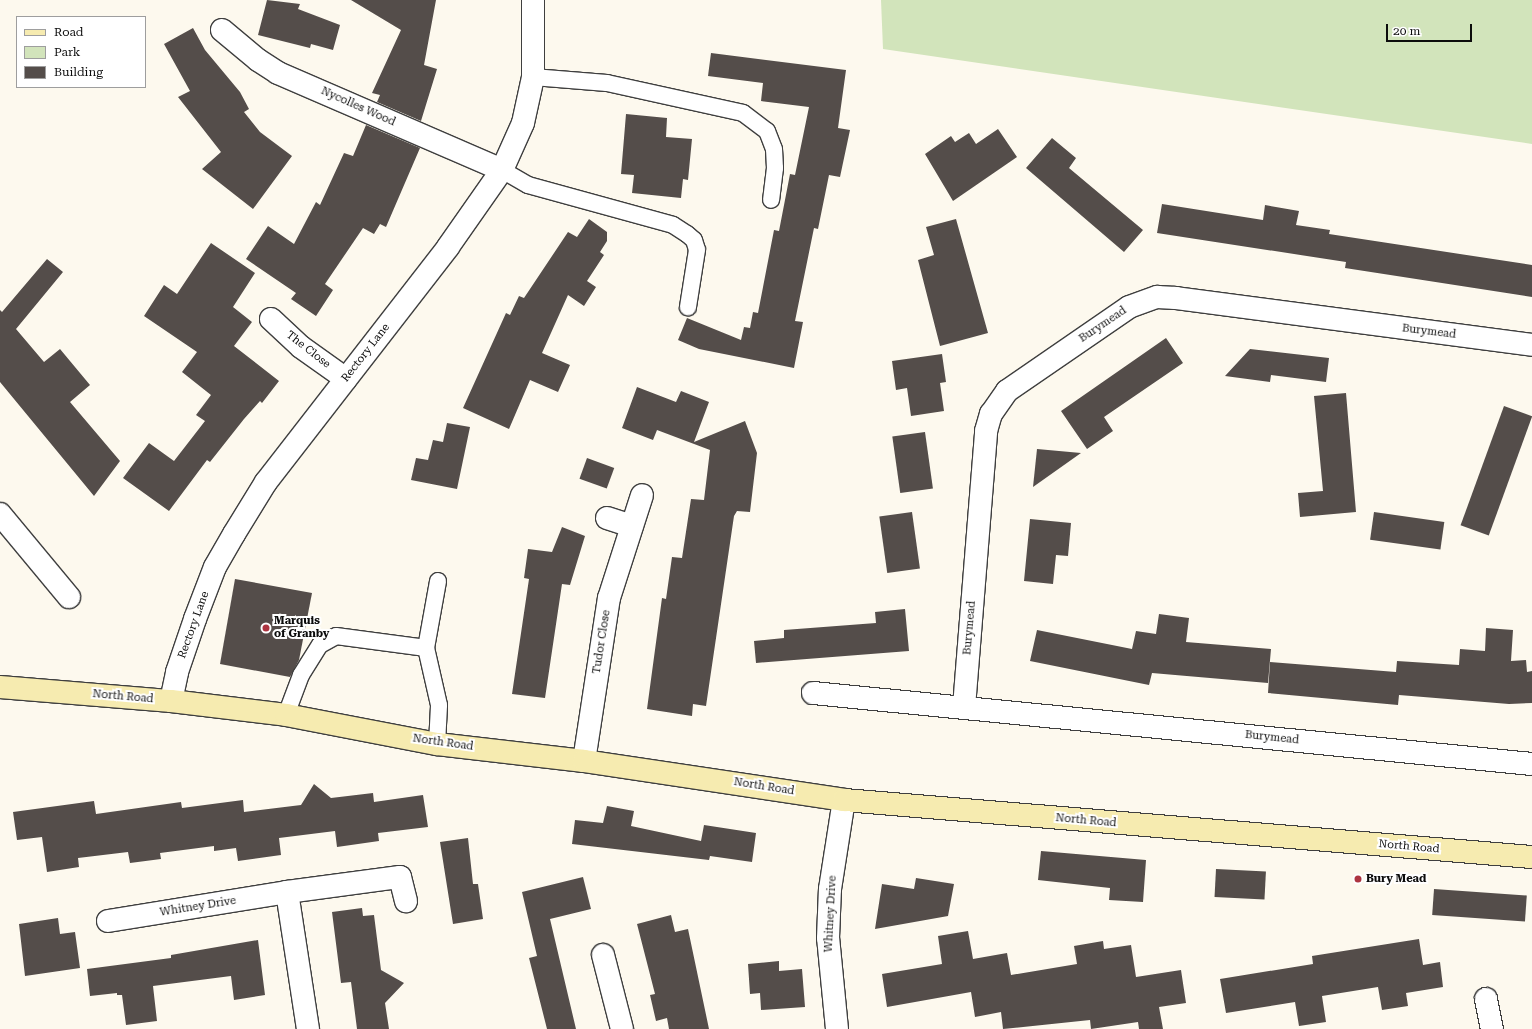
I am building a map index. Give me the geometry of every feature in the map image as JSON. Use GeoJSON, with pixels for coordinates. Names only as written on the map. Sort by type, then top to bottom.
{"type":"FeatureCollection","features":[{"type":"Feature","properties":{"kind":"main road","name":"North Road"},"geometry":{"type":"LineString","coordinates":[[0,687],[171,701],[286,715],[437,744],[584,761],[844,800],[1532,857]]}},
{"type":"Feature","properties":{"kind":"street","name":"Rectory Lane"},"geometry":{"type":"LineString","coordinates":[[171,701],[177,672],[215,567],[266,482],[448,247],[502,170],[523,123],[533,77],[533,0]]}},
{"type":"Feature","properties":{"kind":"street","name":"Nycolles Wood"},"geometry":{"type":"LineString","coordinates":[[222,30],[258,60],[278,73],[502,170]]}},
{"type":"Feature","properties":{"kind":"street","name":"Burymead"},"geometry":{"type":"LineString","coordinates":[[964,707],[986,431],[991,414],[996,402],[1012,387],[1129,307],[1157,297],[1176,298],[1532,345]]}},
{"type":"Feature","properties":{"kind":"street","name":"The Close"},"geometry":{"type":"LineString","coordinates":[[271,319],[302,347],[346,379]]}},
{"type":"Feature","properties":{"kind":"street","name":"Tudor Close"},"geometry":{"type":"LineString","coordinates":[[584,761],[609,598],[642,495]]}},
{"type":"Feature","properties":{"kind":"street"},"geometry":{"type":"LineString","coordinates":[[0,514],[69,597]]}},
{"type":"Feature","properties":{"kind":"street"},"geometry":{"type":"LineString","coordinates":[[607,518],[632,526]]}},
{"type":"Feature","properties":{"kind":"street","name":"Burymead"},"geometry":{"type":"LineString","coordinates":[[813,693],[1532,764]]}},
{"type":"Feature","properties":{"kind":"street","name":"Whitney Drive"},"geometry":{"type":"LineString","coordinates":[[837,1029],[828,938],[830,889],[844,800]]}},
{"type":"Feature","properties":{"kind":"street","name":"Whitney Drive"},"geometry":{"type":"LineString","coordinates":[[108,921],[287,892],[400,877],[406,901]]}},
{"type":"Feature","properties":{"kind":"street"},"geometry":{"type":"LineString","coordinates":[[287,892],[308,1029]]}},
{"type":"Feature","properties":{"kind":"street"},"geometry":{"type":"LineString","coordinates":[[603,955],[622,1029]]}},
{"type":"Feature","properties":{"kind":"street"},"geometry":{"type":"LineString","coordinates":[[1486,999],[1492,1029]]}},
{"type":"Feature","properties":{"kind":"lane"},"geometry":{"type":"LineString","coordinates":[[533,77],[606,84],[743,113],[767,131],[774,149],[776,168],[771,200]]}},
{"type":"Feature","properties":{"kind":"lane"},"geometry":{"type":"LineString","coordinates":[[502,170],[528,185],[673,225],[687,234],[694,240],[697,250],[688,307]]}},
{"type":"Feature","properties":{"kind":"lane"},"geometry":{"type":"LineString","coordinates":[[437,744],[439,705],[426,648],[438,581]]}},
{"type":"Feature","properties":{"kind":"lane"},"geometry":{"type":"LineString","coordinates":[[286,715],[301,675],[320,645],[336,636],[426,648]]}},
{"type":"Feature","properties":{"kind":"green space"},"geometry":{"type":"Polygon","coordinates":[[[881,0],[1532,0],[1532,144],[883,49],[881,0]]]}},
{"type":"Feature","properties":{"kind":"building"},"geometry":{"type":"Polygon","coordinates":[[[267,0],[300,4],[298,9],[340,25],[333,50],[311,44],[310,48],[258,35],[267,0]]]}},
{"type":"Feature","properties":{"kind":"building"},"geometry":{"type":"Polygon","coordinates":[[[351,0],[436,0],[424,65],[437,69],[421,121],[377,102],[380,95],[372,93],[401,30],[351,0]]]}},
{"type":"Feature","properties":{"kind":"building"},"geometry":{"type":"Polygon","coordinates":[[[193,28],[205,50],[240,92],[249,109],[244,112],[260,132],[292,156],[253,209],[202,169],[221,152],[178,97],[190,91],[164,44],[193,28]]]}},
{"type":"Feature","properties":{"kind":"building"},"geometry":{"type":"Polygon","coordinates":[[[711,53],[846,70],[838,128],[850,130],[840,177],[829,175],[818,229],[814,228],[795,321],[803,322],[794,368],[699,349],[678,340],[687,318],[741,340],[744,327],[750,328],[753,312],[758,313],[774,230],[779,231],[790,174],[795,175],[809,107],[761,101],[763,83],[708,76],[711,53]]]}},
{"type":"Feature","properties":{"kind":"building"},"geometry":{"type":"Polygon","coordinates":[[[626,114],[667,118],[666,137],[692,139],[688,180],[683,179],[681,198],[632,193],[634,175],[621,174],[626,114]]]}},
{"type":"Feature","properties":{"kind":"building"},"geometry":{"type":"Polygon","coordinates":[[[366,125],[420,148],[386,227],[380,224],[374,234],[363,228],[325,284],[333,290],[316,316],[291,299],[296,293],[246,259],[268,226],[294,244],[316,202],[320,205],[344,153],[353,156],[366,125]]]}},
{"type":"Feature","properties":{"kind":"building"},"geometry":{"type":"Polygon","coordinates":[[[998,129],[1017,157],[953,201],[925,154],[951,136],[955,142],[969,133],[976,144],[998,129]]]}},
{"type":"Feature","properties":{"kind":"building"},"geometry":{"type":"Polygon","coordinates":[[[1052,138],[1076,158],[1069,168],[1143,230],[1124,252],[1026,168],[1052,138]]]}},
{"type":"Feature","properties":{"kind":"building"},"geometry":{"type":"Polygon","coordinates":[[[1162,204],[1263,220],[1265,205],[1299,211],[1296,225],[1330,230],[1329,234],[1532,265],[1532,297],[1345,268],[1346,262],[1157,233],[1162,204]]]}},
{"type":"Feature","properties":{"kind":"building"},"geometry":{"type":"Polygon","coordinates":[[[589,219],[607,232],[607,241],[600,252],[604,255],[587,281],[596,287],[584,306],[568,295],[542,353],[570,365],[558,392],[530,380],[509,429],[463,408],[506,313],[510,315],[519,296],[524,298],[568,232],[577,237],[589,219]]]}},
{"type":"Feature","properties":{"kind":"building"},"geometry":{"type":"Polygon","coordinates":[[[956,219],[988,333],[940,346],[918,260],[934,255],[926,227],[956,219]]]}},
{"type":"Feature","properties":{"kind":"building"},"geometry":{"type":"Polygon","coordinates":[[[211,243],[255,273],[233,307],[252,322],[234,346],[279,381],[262,403],[260,401],[244,419],[210,462],[207,460],[169,511],[123,478],[149,443],[174,461],[205,421],[196,415],[211,395],[182,372],[197,352],[144,316],[164,285],[177,294],[211,243]]]}},
{"type":"Feature","properties":{"kind":"building"},"geometry":{"type":"Polygon","coordinates":[[[47,259],[63,272],[16,329],[44,362],[60,349],[90,385],[70,402],[120,461],[94,496],[0,382],[0,310],[2,312],[47,259]]]}},
{"type":"Feature","properties":{"kind":"building"},"geometry":{"type":"Polygon","coordinates":[[[1166,338],[1183,363],[1104,417],[1113,431],[1087,449],[1061,411],[1166,338]]]}},
{"type":"Feature","properties":{"kind":"building"},"geometry":{"type":"Polygon","coordinates":[[[1250,349],[1329,358],[1326,382],[1271,375],[1270,382],[1225,376],[1250,349]]]}},
{"type":"Feature","properties":{"kind":"building"},"geometry":{"type":"Polygon","coordinates":[[[942,354],[946,382],[940,383],[944,411],[911,416],[907,388],[896,390],[892,361],[942,354]]]}},
{"type":"Feature","properties":{"kind":"building"},"geometry":{"type":"Polygon","coordinates":[[[637,387],[676,402],[681,391],[709,402],[694,442],[745,421],[757,453],[750,512],[737,511],[734,516],[706,706],[693,704],[692,716],[647,709],[662,598],[666,599],[672,557],[682,558],[691,499],[704,500],[710,450],[657,430],[653,440],[622,428],[637,387]]]}},
{"type":"Feature","properties":{"kind":"building"},"geometry":{"type":"Polygon","coordinates":[[[1346,393],[1356,512],[1300,517],[1298,493],[1323,491],[1314,396],[1346,393]]]}},
{"type":"Feature","properties":{"kind":"building"},"geometry":{"type":"Polygon","coordinates":[[[1504,406],[1532,417],[1489,536],[1461,525],[1504,406]]]}},
{"type":"Feature","properties":{"kind":"building"},"geometry":{"type":"Polygon","coordinates":[[[447,423],[470,427],[457,489],[411,480],[416,458],[428,460],[433,440],[443,442],[447,423]]]}},
{"type":"Feature","properties":{"kind":"building"},"geometry":{"type":"Polygon","coordinates":[[[925,432],[933,488],[900,493],[892,437],[925,432]]]}},
{"type":"Feature","properties":{"kind":"building"},"geometry":{"type":"Polygon","coordinates":[[[1037,449],[1081,453],[1033,487],[1037,449]]]}},
{"type":"Feature","properties":{"kind":"building"},"geometry":{"type":"Polygon","coordinates":[[[587,458],[614,468],[607,489],[579,479],[587,458]]]}},
{"type":"Feature","properties":{"kind":"building"},"geometry":{"type":"Polygon","coordinates":[[[912,512],[920,568],[887,573],[879,517],[912,512]]]}},
{"type":"Feature","properties":{"kind":"building"},"geometry":{"type":"Polygon","coordinates":[[[1374,512],[1444,522],[1440,550],[1370,540],[1374,512]]]}},
{"type":"Feature","properties":{"kind":"building"},"geometry":{"type":"Polygon","coordinates":[[[1030,519],[1071,523],[1068,556],[1056,555],[1053,584],[1024,581],[1030,519]]]}},
{"type":"Feature","properties":{"kind":"building"},"geometry":{"type":"Polygon","coordinates":[[[562,527],[585,536],[570,585],[562,584],[545,698],[512,694],[529,579],[524,578],[528,549],[552,552],[562,527]]]}},
{"type":"Feature","properties":{"kind":"building","name":"Marquis of Granby"},"geometry":{"type":"Polygon","coordinates":[[[235,579],[312,593],[299,660],[290,677],[220,664],[235,579]]]}},
{"type":"Feature","properties":{"kind":"building"},"geometry":{"type":"Polygon","coordinates":[[[905,609],[909,651],[756,663],[754,641],[784,638],[784,630],[876,623],[875,612],[905,609]]]}},
{"type":"Feature","properties":{"kind":"building"},"geometry":{"type":"Polygon","coordinates":[[[1159,614],[1189,618],[1186,642],[1271,649],[1268,683],[1152,673],[1149,685],[1030,661],[1037,630],[1132,649],[1136,631],[1156,634],[1159,614]]]}},
{"type":"Feature","properties":{"kind":"building"},"geometry":{"type":"Polygon","coordinates":[[[1486,628],[1513,630],[1511,661],[1526,660],[1527,672],[1532,671],[1532,703],[1509,704],[1399,695],[1398,705],[1268,693],[1270,662],[1396,672],[1397,661],[1459,665],[1460,649],[1485,651],[1486,628]]]}},
{"type":"Feature","properties":{"kind":"building"},"geometry":{"type":"Polygon","coordinates":[[[314,784],[331,798],[373,793],[374,802],[423,795],[428,827],[378,833],[379,841],[337,847],[335,831],[279,838],[281,855],[238,861],[236,848],[214,851],[214,846],[160,853],[161,859],[130,863],[128,852],[78,858],[79,867],[47,872],[42,837],[17,840],[13,812],[94,801],[96,814],[181,802],[182,808],[243,800],[244,812],[301,805],[314,784]]]}},
{"type":"Feature","properties":{"kind":"building"},"geometry":{"type":"Polygon","coordinates":[[[607,806],[634,811],[631,826],[701,841],[704,825],[756,833],[752,862],[710,856],[709,860],[572,844],[575,820],[603,823],[607,806]]]}},
{"type":"Feature","properties":{"kind":"building"},"geometry":{"type":"Polygon","coordinates":[[[468,838],[473,884],[478,884],[483,919],[453,924],[440,842],[468,838]]]}},
{"type":"Feature","properties":{"kind":"building"},"geometry":{"type":"Polygon","coordinates":[[[1041,851],[1146,860],[1143,902],[1109,900],[1110,888],[1038,880],[1041,851]]]}},
{"type":"Feature","properties":{"kind":"building"},"geometry":{"type":"Polygon","coordinates":[[[1216,869],[1266,872],[1264,900],[1215,897],[1216,869]]]}},
{"type":"Feature","properties":{"kind":"building"},"geometry":{"type":"Polygon","coordinates":[[[583,877],[591,909],[550,919],[576,1029],[547,1029],[529,958],[537,956],[522,892],[583,877]]]}},
{"type":"Feature","properties":{"kind":"building"},"geometry":{"type":"Polygon","coordinates":[[[916,878],[954,884],[948,916],[875,929],[882,884],[914,889],[916,878]]]}},
{"type":"Feature","properties":{"kind":"building"},"geometry":{"type":"Polygon","coordinates":[[[1434,889],[1527,895],[1525,921],[1432,915],[1434,889]]]}},
{"type":"Feature","properties":{"kind":"building"},"geometry":{"type":"Polygon","coordinates":[[[362,908],[363,916],[374,915],[381,970],[404,983],[385,1003],[389,1029],[357,1029],[351,982],[341,983],[332,912],[362,908]]]}},
{"type":"Feature","properties":{"kind":"building"},"geometry":{"type":"Polygon","coordinates":[[[671,915],[675,932],[688,929],[709,1029],[669,1029],[667,1018],[656,1021],[650,995],[655,994],[637,924],[671,915]]]}},
{"type":"Feature","properties":{"kind":"building"},"geometry":{"type":"Polygon","coordinates":[[[58,918],[60,934],[75,932],[80,968],[25,976],[19,924],[58,918]]]}},
{"type":"Feature","properties":{"kind":"building"},"geometry":{"type":"Polygon","coordinates":[[[968,931],[973,959],[1007,953],[1011,975],[1077,964],[1074,946],[1103,941],[1104,949],[1131,945],[1136,977],[1181,970],[1186,1003],[1159,1007],[1163,1029],[1139,1029],[1138,1022],[1091,1029],[1090,1020],[1003,1029],[1001,1012],[975,1017],[971,992],[887,1007],[882,974],[942,964],[938,936],[968,931]]]}},
{"type":"Feature","properties":{"kind":"building"},"geometry":{"type":"Polygon","coordinates":[[[1419,939],[1423,965],[1440,962],[1443,987],[1406,993],[1408,1006],[1382,1010],[1378,987],[1322,996],[1326,1022],[1299,1026],[1295,1002],[1226,1013],[1220,979],[1313,964],[1312,956],[1419,939]]]}},
{"type":"Feature","properties":{"kind":"building"},"geometry":{"type":"Polygon","coordinates":[[[258,940],[265,995],[234,1000],[231,976],[153,986],[157,1021],[126,1025],[122,995],[117,995],[117,993],[90,996],[87,969],[171,958],[171,955],[258,940]]]}},
{"type":"Feature","properties":{"kind":"building"},"geometry":{"type":"Polygon","coordinates":[[[779,961],[779,971],[802,969],[805,1007],[761,1010],[760,993],[750,994],[748,964],[779,961]]]}},
{"type":"Feature","properties":{"kind":"place","name":"Marquis of Granby"},"geometry":{"type":"Point","coordinates":[266,628]}},
{"type":"Feature","properties":{"kind":"place","name":"Bury Mead"},"geometry":{"type":"Point","coordinates":[1358,879]}}]}
